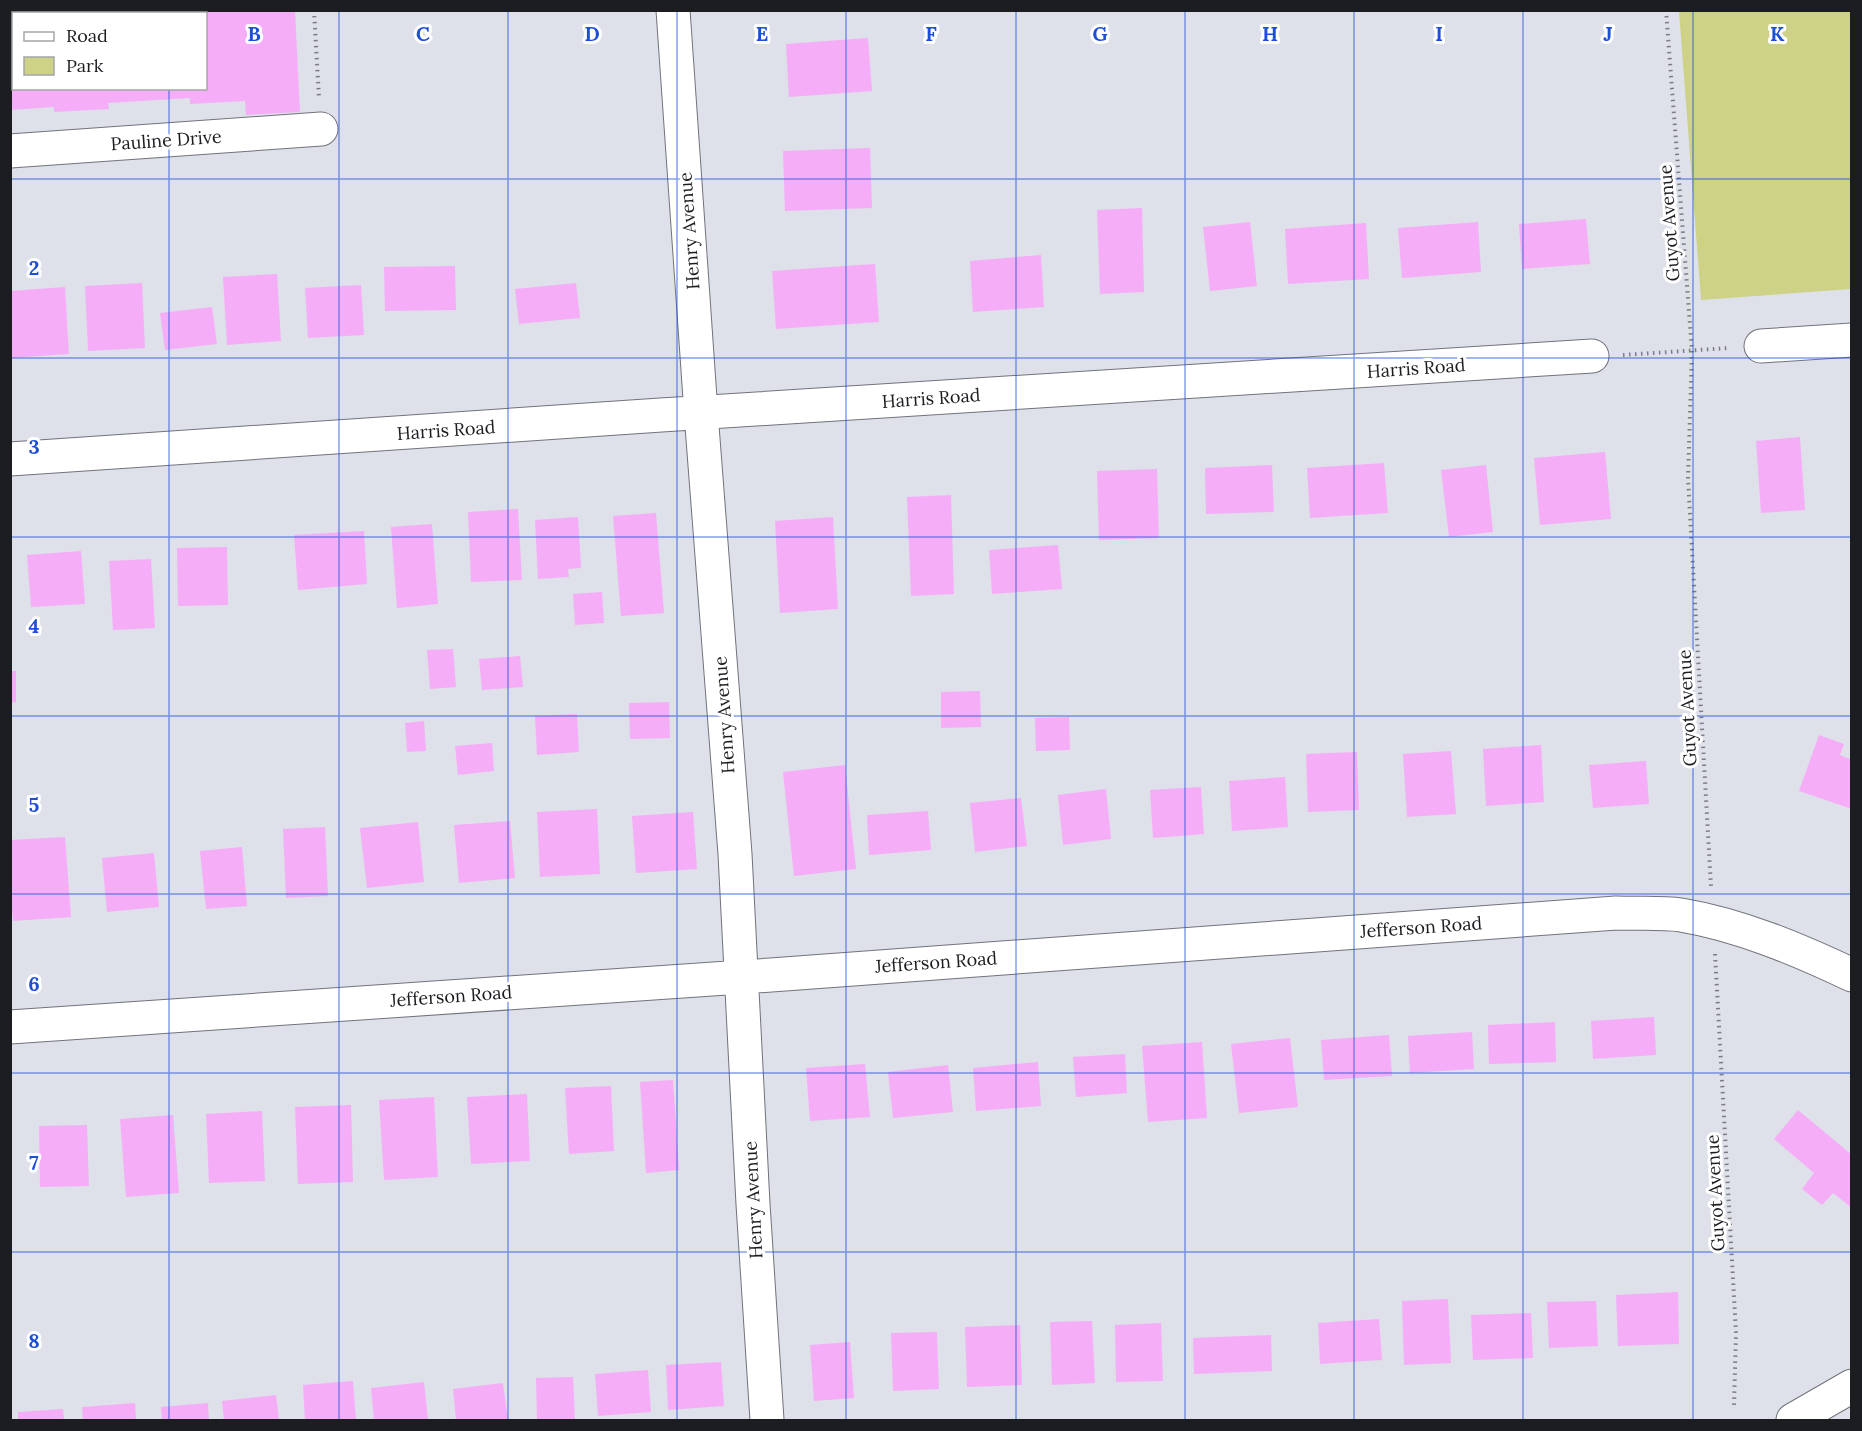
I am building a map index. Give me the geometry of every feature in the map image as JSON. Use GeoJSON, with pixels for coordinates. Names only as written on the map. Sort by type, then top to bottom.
{"type":"FeatureCollection","features":[{"type":"Feature","properties":{"kind":"street","name":"Henry Avenue"},"geometry":{"type":"LineString","coordinates":[[673,10],[735,854],[767,1420]]}},
{"type":"Feature","properties":{"kind":"street","name":"Pauline Drive"},"geometry":{"type":"LineString","coordinates":[[10,152],[321,129]]}},
{"type":"Feature","properties":{"kind":"street"},"geometry":{"type":"LineString","coordinates":[[1761,346],[1851,340]]}},
{"type":"Feature","properties":{"kind":"street","name":"Harris Road"},"geometry":{"type":"LineString","coordinates":[[10,459],[1592,356]]}},
{"type":"Feature","properties":{"kind":"street","name":"Jefferson Road"},"geometry":{"type":"LineString","coordinates":[[10,1027],[741,977],[1616,913],[1679,915],[1713,923],[1770,940],[1851,975]]}},
{"type":"Feature","properties":{"kind":"street"},"geometry":{"type":"LineString","coordinates":[[1793,1420],[1851,1386]]}},
{"type":"Feature","properties":{"kind":"path"},"geometry":{"type":"LineString","coordinates":[[314,10],[321,129]]}},
{"type":"Feature","properties":{"kind":"path","name":"Guyot Avenue"},"geometry":{"type":"LineString","coordinates":[[1666,10],[1692,351],[1688,479],[1736,1333],[1734,1405]]}},
{"type":"Feature","properties":{"kind":"path"},"geometry":{"type":"LineString","coordinates":[[1592,356],[1761,346]]}},
{"type":"Feature","properties":{"kind":"green space"},"geometry":{"type":"Polygon","coordinates":[[[1679,11],[1851,11],[1851,289],[1701,300],[1679,11]]]}},
{"type":"Feature","properties":{"kind":"building"},"geometry":{"type":"Polygon","coordinates":[[[10,10],[295,10],[300,112],[246,115],[245,101],[190,104],[190,98],[108,103],[109,109],[54,112],[54,107],[10,110],[10,10]]]}},
{"type":"Feature","properties":{"kind":"building"},"geometry":{"type":"Polygon","coordinates":[[[868,38],[872,91],[789,97],[786,44],[868,38]]]}},
{"type":"Feature","properties":{"kind":"building"},"geometry":{"type":"Polygon","coordinates":[[[870,148],[872,208],[785,211],[783,151],[870,148]]]}},
{"type":"Feature","properties":{"kind":"building"},"geometry":{"type":"Polygon","coordinates":[[[1142,208],[1144,292],[1100,294],[1097,210],[1142,208]]]}},
{"type":"Feature","properties":{"kind":"building"},"geometry":{"type":"Polygon","coordinates":[[[1586,219],[1590,264],[1522,269],[1519,224],[1586,219]]]}},
{"type":"Feature","properties":{"kind":"building"},"geometry":{"type":"Polygon","coordinates":[[[1250,222],[1257,286],[1210,291],[1203,227],[1250,222]]]}},
{"type":"Feature","properties":{"kind":"building"},"geometry":{"type":"Polygon","coordinates":[[[1478,222],[1481,272],[1402,278],[1398,228],[1478,222]]]}},
{"type":"Feature","properties":{"kind":"building"},"geometry":{"type":"Polygon","coordinates":[[[1366,223],[1369,279],[1288,284],[1285,229],[1366,223]]]}},
{"type":"Feature","properties":{"kind":"building"},"geometry":{"type":"Polygon","coordinates":[[[1041,255],[1044,307],[973,312],[970,261],[1041,255]]]}},
{"type":"Feature","properties":{"kind":"building"},"geometry":{"type":"Polygon","coordinates":[[[875,264],[879,322],[776,329],[772,271],[875,264]]]}},
{"type":"Feature","properties":{"kind":"building"},"geometry":{"type":"Polygon","coordinates":[[[455,266],[456,310],[385,311],[384,267],[455,266]]]}},
{"type":"Feature","properties":{"kind":"building"},"geometry":{"type":"Polygon","coordinates":[[[277,274],[281,341],[227,345],[223,277],[277,274]]]}},
{"type":"Feature","properties":{"kind":"building"},"geometry":{"type":"Polygon","coordinates":[[[142,283],[145,348],[88,351],[85,286],[142,283]]]}},
{"type":"Feature","properties":{"kind":"building"},"geometry":{"type":"Polygon","coordinates":[[[576,283],[580,318],[519,324],[515,289],[576,283]]]}},
{"type":"Feature","properties":{"kind":"building"},"geometry":{"type":"Polygon","coordinates":[[[361,285],[364,335],[308,338],[305,288],[361,285]]]}},
{"type":"Feature","properties":{"kind":"building"},"geometry":{"type":"Polygon","coordinates":[[[65,287],[69,354],[10,358],[10,291],[65,287]]]}},
{"type":"Feature","properties":{"kind":"building"},"geometry":{"type":"Polygon","coordinates":[[[212,307],[217,344],[165,350],[160,313],[212,307]]]}},
{"type":"Feature","properties":{"kind":"building"},"geometry":{"type":"Polygon","coordinates":[[[1800,437],[1805,510],[1761,513],[1756,441],[1800,437]]]}},
{"type":"Feature","properties":{"kind":"building"},"geometry":{"type":"Polygon","coordinates":[[[1605,452],[1611,519],[1540,525],[1534,458],[1605,452]]]}},
{"type":"Feature","properties":{"kind":"building"},"geometry":{"type":"Polygon","coordinates":[[[1384,463],[1388,513],[1310,518],[1307,468],[1384,463]]]}},
{"type":"Feature","properties":{"kind":"building"},"geometry":{"type":"Polygon","coordinates":[[[1272,465],[1274,512],[1206,514],[1205,468],[1272,465]]]}},
{"type":"Feature","properties":{"kind":"building"},"geometry":{"type":"Polygon","coordinates":[[[1486,465],[1493,532],[1449,537],[1441,470],[1486,465]]]}},
{"type":"Feature","properties":{"kind":"building"},"geometry":{"type":"Polygon","coordinates":[[[1157,469],[1159,538],[1099,540],[1097,471],[1157,469]]]}},
{"type":"Feature","properties":{"kind":"building"},"geometry":{"type":"Polygon","coordinates":[[[951,495],[954,594],[911,596],[907,497],[951,495]]]}},
{"type":"Feature","properties":{"kind":"building"},"geometry":{"type":"Polygon","coordinates":[[[518,509],[522,580],[471,582],[468,512],[518,509]]]}},
{"type":"Feature","properties":{"kind":"building"},"geometry":{"type":"Polygon","coordinates":[[[656,513],[664,613],[621,616],[613,516],[656,513]]]}},
{"type":"Feature","properties":{"kind":"building"},"geometry":{"type":"Polygon","coordinates":[[[578,517],[581,568],[568,569],[569,577],[538,579],[535,520],[578,517]]]}},
{"type":"Feature","properties":{"kind":"building"},"geometry":{"type":"Polygon","coordinates":[[[833,517],[838,609],[780,613],[775,521],[833,517]]]}},
{"type":"Feature","properties":{"kind":"building"},"geometry":{"type":"Polygon","coordinates":[[[432,524],[438,604],[397,608],[391,527],[432,524]]]}},
{"type":"Feature","properties":{"kind":"building"},"geometry":{"type":"Polygon","coordinates":[[[364,531],[367,584],[298,590],[294,535],[364,531]]]}},
{"type":"Feature","properties":{"kind":"building"},"geometry":{"type":"Polygon","coordinates":[[[1058,545],[1062,589],[992,594],[989,550],[1058,545]]]}},
{"type":"Feature","properties":{"kind":"building"},"geometry":{"type":"Polygon","coordinates":[[[227,547],[228,605],[178,606],[177,548],[227,547]]]}},
{"type":"Feature","properties":{"kind":"building"},"geometry":{"type":"Polygon","coordinates":[[[81,551],[85,604],[31,607],[27,555],[81,551]]]}},
{"type":"Feature","properties":{"kind":"building"},"geometry":{"type":"Polygon","coordinates":[[[151,559],[155,628],[113,630],[109,561],[151,559]]]}},
{"type":"Feature","properties":{"kind":"building"},"geometry":{"type":"Polygon","coordinates":[[[602,592],[604,623],[575,625],[573,594],[602,592]]]}},
{"type":"Feature","properties":{"kind":"building"},"geometry":{"type":"Polygon","coordinates":[[[453,649],[456,687],[430,689],[427,650],[453,649]]]}},
{"type":"Feature","properties":{"kind":"building"},"geometry":{"type":"Polygon","coordinates":[[[520,656],[523,687],[482,690],[479,659],[520,656]]]}},
{"type":"Feature","properties":{"kind":"building"},"geometry":{"type":"Polygon","coordinates":[[[10,671],[16,671],[16,702],[10,703],[10,671]]]}},
{"type":"Feature","properties":{"kind":"building"},"geometry":{"type":"Polygon","coordinates":[[[980,691],[981,727],[941,728],[941,692],[980,691]]]}},
{"type":"Feature","properties":{"kind":"building"},"geometry":{"type":"Polygon","coordinates":[[[669,702],[670,738],[630,739],[629,703],[669,702]]]}},
{"type":"Feature","properties":{"kind":"building"},"geometry":{"type":"Polygon","coordinates":[[[577,714],[579,752],[537,755],[535,716],[577,714]]]}},
{"type":"Feature","properties":{"kind":"building"},"geometry":{"type":"Polygon","coordinates":[[[1069,717],[1070,750],[1036,751],[1035,718],[1069,717]]]}},
{"type":"Feature","properties":{"kind":"building"},"geometry":{"type":"Polygon","coordinates":[[[424,721],[426,751],[407,752],[405,723],[424,721]]]}},
{"type":"Feature","properties":{"kind":"building"},"geometry":{"type":"Polygon","coordinates":[[[1819,735],[1844,744],[1840,755],[1852,760],[1852,809],[1799,791],[1819,735]]]}},
{"type":"Feature","properties":{"kind":"building"},"geometry":{"type":"Polygon","coordinates":[[[492,743],[494,771],[458,775],[455,746],[492,743]]]}},
{"type":"Feature","properties":{"kind":"building"},"geometry":{"type":"Polygon","coordinates":[[[1541,745],[1544,802],[1486,806],[1483,749],[1541,745]]]}},
{"type":"Feature","properties":{"kind":"building"},"geometry":{"type":"Polygon","coordinates":[[[1451,751],[1456,814],[1407,817],[1403,754],[1451,751]]]}},
{"type":"Feature","properties":{"kind":"building"},"geometry":{"type":"Polygon","coordinates":[[[1357,752],[1359,810],[1308,812],[1306,754],[1357,752]]]}},
{"type":"Feature","properties":{"kind":"building"},"geometry":{"type":"Polygon","coordinates":[[[1646,761],[1649,804],[1593,808],[1589,765],[1646,761]]]}},
{"type":"Feature","properties":{"kind":"building"},"geometry":{"type":"Polygon","coordinates":[[[845,765],[856,869],[794,876],[783,772],[845,765]]]}},
{"type":"Feature","properties":{"kind":"building"},"geometry":{"type":"Polygon","coordinates":[[[1285,777],[1288,827],[1232,831],[1229,781],[1285,777]]]}},
{"type":"Feature","properties":{"kind":"building"},"geometry":{"type":"Polygon","coordinates":[[[1201,787],[1204,834],[1153,838],[1150,790],[1201,787]]]}},
{"type":"Feature","properties":{"kind":"building"},"geometry":{"type":"Polygon","coordinates":[[[1106,789],[1111,839],[1063,845],[1058,795],[1106,789]]]}},
{"type":"Feature","properties":{"kind":"building"},"geometry":{"type":"Polygon","coordinates":[[[1021,798],[1027,846],[975,852],[970,803],[1021,798]]]}},
{"type":"Feature","properties":{"kind":"building"},"geometry":{"type":"Polygon","coordinates":[[[597,809],[600,874],[540,877],[537,812],[597,809]]]}},
{"type":"Feature","properties":{"kind":"building"},"geometry":{"type":"Polygon","coordinates":[[[928,811],[931,850],[869,855],[867,815],[928,811]]]}},
{"type":"Feature","properties":{"kind":"building"},"geometry":{"type":"Polygon","coordinates":[[[693,812],[697,869],[636,873],[632,816],[693,812]]]}},
{"type":"Feature","properties":{"kind":"building"},"geometry":{"type":"Polygon","coordinates":[[[510,821],[515,878],[459,883],[454,825],[510,821]]]}},
{"type":"Feature","properties":{"kind":"building"},"geometry":{"type":"Polygon","coordinates":[[[418,822],[424,882],[367,888],[360,828],[418,822]]]}},
{"type":"Feature","properties":{"kind":"building"},"geometry":{"type":"Polygon","coordinates":[[[325,827],[328,896],[286,898],[283,829],[325,827]]]}},
{"type":"Feature","properties":{"kind":"building"},"geometry":{"type":"Polygon","coordinates":[[[65,837],[71,917],[13,921],[10,840],[65,837]]]}},
{"type":"Feature","properties":{"kind":"building"},"geometry":{"type":"Polygon","coordinates":[[[242,847],[247,906],[206,909],[200,851],[242,847]]]}},
{"type":"Feature","properties":{"kind":"building"},"geometry":{"type":"Polygon","coordinates":[[[154,853],[159,907],[107,912],[102,858],[154,853]]]}},
{"type":"Feature","properties":{"kind":"building"},"geometry":{"type":"Polygon","coordinates":[[[1654,1017],[1656,1055],[1593,1059],[1591,1021],[1654,1017]]]}},
{"type":"Feature","properties":{"kind":"building"},"geometry":{"type":"Polygon","coordinates":[[[1555,1022],[1556,1062],[1489,1064],[1488,1025],[1555,1022]]]}},
{"type":"Feature","properties":{"kind":"building"},"geometry":{"type":"Polygon","coordinates":[[[1472,1032],[1474,1069],[1410,1073],[1408,1036],[1472,1032]]]}},
{"type":"Feature","properties":{"kind":"building"},"geometry":{"type":"Polygon","coordinates":[[[1389,1035],[1392,1076],[1324,1080],[1321,1040],[1389,1035]]]}},
{"type":"Feature","properties":{"kind":"building"},"geometry":{"type":"Polygon","coordinates":[[[1290,1038],[1298,1107],[1239,1113],[1231,1044],[1290,1038]]]}},
{"type":"Feature","properties":{"kind":"building"},"geometry":{"type":"Polygon","coordinates":[[[1202,1042],[1207,1118],[1148,1122],[1142,1046],[1202,1042]]]}},
{"type":"Feature","properties":{"kind":"building"},"geometry":{"type":"Polygon","coordinates":[[[1125,1054],[1127,1093],[1076,1097],[1073,1057],[1125,1054]]]}},
{"type":"Feature","properties":{"kind":"building"},"geometry":{"type":"Polygon","coordinates":[[[1038,1062],[1041,1106],[976,1111],[973,1068],[1038,1062]]]}},
{"type":"Feature","properties":{"kind":"building"},"geometry":{"type":"Polygon","coordinates":[[[865,1064],[870,1117],[810,1121],[806,1068],[865,1064]]]}},
{"type":"Feature","properties":{"kind":"building"},"geometry":{"type":"Polygon","coordinates":[[[948,1065],[953,1112],[893,1118],[888,1072],[948,1065]]]}},
{"type":"Feature","properties":{"kind":"building"},"geometry":{"type":"Polygon","coordinates":[[[673,1080],[679,1170],[646,1173],[640,1082],[673,1080]]]}},
{"type":"Feature","properties":{"kind":"building"},"geometry":{"type":"Polygon","coordinates":[[[611,1086],[614,1151],[569,1154],[565,1088],[611,1086]]]}},
{"type":"Feature","properties":{"kind":"building"},"geometry":{"type":"Polygon","coordinates":[[[527,1094],[530,1161],[471,1164],[467,1097],[527,1094]]]}},
{"type":"Feature","properties":{"kind":"building"},"geometry":{"type":"Polygon","coordinates":[[[434,1097],[438,1177],[384,1180],[379,1100],[434,1097]]]}},
{"type":"Feature","properties":{"kind":"building"},"geometry":{"type":"Polygon","coordinates":[[[351,1105],[353,1182],[298,1184],[295,1107],[351,1105]]]}},
{"type":"Feature","properties":{"kind":"building"},"geometry":{"type":"Polygon","coordinates":[[[1798,1110],[1852,1155],[1852,1208],[1833,1193],[1822,1205],[1802,1189],[1814,1173],[1774,1139],[1798,1110]]]}},
{"type":"Feature","properties":{"kind":"building"},"geometry":{"type":"Polygon","coordinates":[[[262,1111],[265,1181],[209,1183],[206,1114],[262,1111]]]}},
{"type":"Feature","properties":{"kind":"building"},"geometry":{"type":"Polygon","coordinates":[[[173,1115],[179,1193],[126,1197],[120,1119],[173,1115]]]}},
{"type":"Feature","properties":{"kind":"building"},"geometry":{"type":"Polygon","coordinates":[[[87,1125],[89,1186],[40,1187],[39,1126],[87,1125]]]}},
{"type":"Feature","properties":{"kind":"building"},"geometry":{"type":"Polygon","coordinates":[[[1678,1292],[1679,1344],[1618,1346],[1616,1295],[1678,1292]]]}},
{"type":"Feature","properties":{"kind":"building"},"geometry":{"type":"Polygon","coordinates":[[[1448,1299],[1451,1363],[1404,1365],[1402,1301],[1448,1299]]]}},
{"type":"Feature","properties":{"kind":"building"},"geometry":{"type":"Polygon","coordinates":[[[1596,1301],[1598,1346],[1549,1348],[1547,1302],[1596,1301]]]}},
{"type":"Feature","properties":{"kind":"building"},"geometry":{"type":"Polygon","coordinates":[[[1531,1313],[1533,1358],[1473,1360],[1471,1315],[1531,1313]]]}},
{"type":"Feature","properties":{"kind":"building"},"geometry":{"type":"Polygon","coordinates":[[[1379,1319],[1382,1360],[1320,1364],[1318,1323],[1379,1319]]]}},
{"type":"Feature","properties":{"kind":"building"},"geometry":{"type":"Polygon","coordinates":[[[1092,1321],[1095,1383],[1052,1385],[1050,1322],[1092,1321]]]}},
{"type":"Feature","properties":{"kind":"building"},"geometry":{"type":"Polygon","coordinates":[[[1161,1323],[1163,1381],[1116,1382],[1115,1325],[1161,1323]]]}},
{"type":"Feature","properties":{"kind":"building"},"geometry":{"type":"Polygon","coordinates":[[[1020,1325],[1022,1385],[967,1387],[965,1327],[1020,1325]]]}},
{"type":"Feature","properties":{"kind":"building"},"geometry":{"type":"Polygon","coordinates":[[[937,1332],[939,1389],[893,1391],[891,1333],[937,1332]]]}},
{"type":"Feature","properties":{"kind":"building"},"geometry":{"type":"Polygon","coordinates":[[[1271,1335],[1272,1371],[1194,1374],[1193,1338],[1271,1335]]]}},
{"type":"Feature","properties":{"kind":"building"},"geometry":{"type":"Polygon","coordinates":[[[850,1342],[854,1398],[814,1401],[810,1345],[850,1342]]]}},
{"type":"Feature","properties":{"kind":"building"},"geometry":{"type":"Polygon","coordinates":[[[721,1362],[724,1406],[668,1410],[666,1365],[721,1362]]]}},
{"type":"Feature","properties":{"kind":"building"},"geometry":{"type":"Polygon","coordinates":[[[648,1370],[651,1412],[598,1416],[595,1374],[648,1370]]]}},
{"type":"Feature","properties":{"kind":"building"},"geometry":{"type":"Polygon","coordinates":[[[573,1377],[575,1420],[537,1420],[536,1378],[573,1377]]]}},
{"type":"Feature","properties":{"kind":"building"},"geometry":{"type":"Polygon","coordinates":[[[353,1381],[356,1420],[305,1420],[303,1385],[353,1381]]]}},
{"type":"Feature","properties":{"kind":"building"},"geometry":{"type":"Polygon","coordinates":[[[424,1382],[428,1420],[374,1420],[371,1388],[424,1382]]]}},
{"type":"Feature","properties":{"kind":"building"},"geometry":{"type":"Polygon","coordinates":[[[503,1383],[508,1420],[456,1420],[453,1389],[503,1383]]]}},
{"type":"Feature","properties":{"kind":"building"},"geometry":{"type":"Polygon","coordinates":[[[276,1395],[279,1420],[224,1420],[222,1401],[276,1395]]]}},
{"type":"Feature","properties":{"kind":"building"},"geometry":{"type":"Polygon","coordinates":[[[135,1403],[136,1420],[83,1420],[82,1407],[135,1403]]]}},
{"type":"Feature","properties":{"kind":"building"},"geometry":{"type":"Polygon","coordinates":[[[208,1403],[209,1420],[162,1420],[161,1407],[208,1403]]]}},
{"type":"Feature","properties":{"kind":"building"},"geometry":{"type":"Polygon","coordinates":[[[63,1409],[64,1420],[18,1420],[18,1412],[63,1409]]]}}]}
